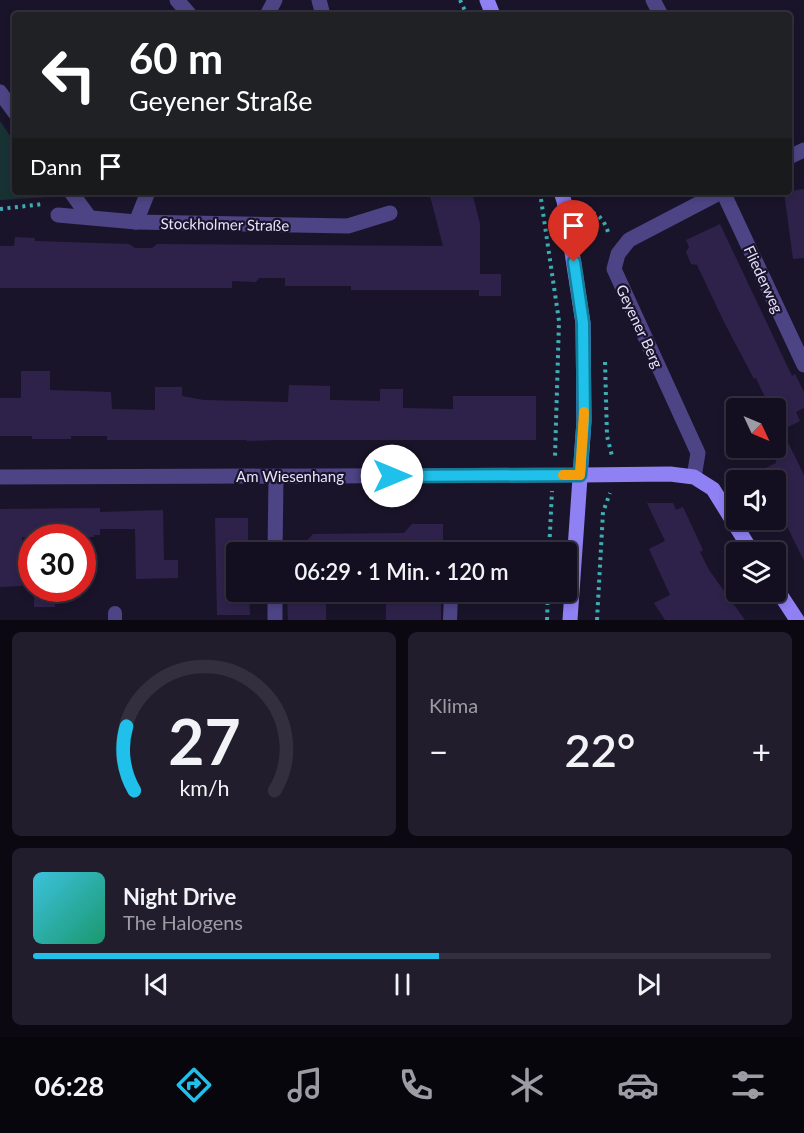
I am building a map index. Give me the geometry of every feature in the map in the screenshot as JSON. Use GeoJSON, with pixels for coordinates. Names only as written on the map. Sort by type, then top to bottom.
{"type":"FeatureCollection","features":[{"type":"Feature","properties":{"kind":"street"},"geometry":{"type":"LineString","coordinates":[[177,0],[187,12]]}},
{"type":"Feature","properties":{"kind":"street"},"geometry":{"type":"LineString","coordinates":[[0,92],[12,109]]}},
{"type":"Feature","properties":{"kind":"street"},"geometry":{"type":"LineString","coordinates":[[73,195],[89,217]]}},
{"type":"Feature","properties":{"kind":"street"},"geometry":{"type":"LineString","coordinates":[[136,222],[147,195]]}},
{"type":"Feature","properties":{"kind":"street"},"geometry":{"type":"LineString","coordinates":[[562,195],[583,323],[584,421],[570,620]]}},
{"type":"Feature","properties":{"kind":"street"},"geometry":{"type":"LineString","coordinates":[[622,248],[628,240],[716,195]]}},
{"type":"Feature","properties":{"kind":"street","name":"Fliederweg"},"geometry":{"type":"LineString","coordinates":[[723,195],[804,365]]}},
{"type":"Feature","properties":{"kind":"street","name":"Stockholmer Straße"},"geometry":{"type":"LineString","coordinates":[[58,215],[136,222],[348,226],[390,213]]}},
{"type":"Feature","properties":{"kind":"street","name":"Geyener Berg"},"geometry":{"type":"LineString","coordinates":[[622,248],[614,269],[698,453],[694,477]]}},
{"type":"Feature","properties":{"kind":"street"},"geometry":{"type":"LineString","coordinates":[[580,475],[670,474],[694,477],[713,489],[746,542]]}},
{"type":"Feature","properties":{"kind":"street","name":"Am Wiesenhang"},"geometry":{"type":"LineString","coordinates":[[0,477],[580,475]]}},
{"type":"Feature","properties":{"kind":"street"},"geometry":{"type":"LineString","coordinates":[[275,542],[276,477]]}},
{"type":"Feature","properties":{"kind":"street"},"geometry":{"type":"LineString","coordinates":[[275,602],[275,620]]}},
{"type":"Feature","properties":{"kind":"street"},"geometry":{"type":"LineString","coordinates":[[785,602],[797,620]]}},
{"type":"Feature","properties":{"kind":"lane"},"geometry":{"type":"LineString","coordinates":[[450,620],[451,602]]}},
{"type":"Feature","properties":{"kind":"path"},"geometry":{"type":"LineString","coordinates":[[540,195],[559,321],[557,435],[550,542]]}},
{"type":"Feature","properties":{"kind":"path"},"geometry":{"type":"LineString","coordinates":[[0,209],[44,204],[58,215]]}},
{"type":"Feature","properties":{"kind":"path"},"geometry":{"type":"LineString","coordinates":[[583,212],[593,212],[600,216],[609,236],[622,248]]}},
{"type":"Feature","properties":{"kind":"path"},"geometry":{"type":"LineString","coordinates":[[547,620],[548,602]]}},
{"type":"Feature","properties":{"kind":"green space"},"geometry":{"type":"Polygon","coordinates":[[[0,121],[12,139],[12,195],[50,195],[51,197],[0,200],[0,121]]]}},
{"type":"Feature","properties":{"kind":"building"},"geometry":{"type":"Polygon","coordinates":[[[804,189],[804,258],[793,259],[784,195],[792,195],[792,191],[804,189]]]}},
{"type":"Feature","properties":{"kind":"building"},"geometry":{"type":"Polygon","coordinates":[[[430,195],[473,195],[480,224],[480,274],[501,274],[501,296],[479,296],[479,290],[351,290],[351,286],[285,286],[285,278],[259,278],[256,282],[232,281],[232,288],[0,288],[0,246],[14,246],[15,237],[35,238],[35,241],[129,244],[135,248],[152,248],[157,244],[443,246],[430,195]]]}},
{"type":"Feature","properties":{"kind":"building"},"geometry":{"type":"Polygon","coordinates":[[[720,224],[792,376],[795,374],[804,392],[804,408],[796,412],[800,421],[786,428],[786,398],[765,398],[724,322],[697,265],[691,264],[686,252],[689,247],[686,240],[720,224]]]}},
{"type":"Feature","properties":{"kind":"building"},"geometry":{"type":"Polygon","coordinates":[[[21,371],[50,371],[50,390],[111,392],[112,409],[155,410],[155,387],[182,387],[182,396],[204,400],[288,402],[289,385],[330,386],[330,400],[380,401],[380,389],[403,389],[403,408],[453,409],[453,396],[536,396],[536,440],[107,440],[107,436],[32,439],[32,436],[0,436],[0,398],[21,398],[21,371]]]}},
{"type":"Feature","properties":{"kind":"building"},"geometry":{"type":"Polygon","coordinates":[[[786,438],[804,475],[804,561],[786,524],[786,470],[762,470],[776,463],[776,458],[786,458],[786,438]]]}},
{"type":"Feature","properties":{"kind":"building"},"geometry":{"type":"Polygon","coordinates":[[[647,503],[673,503],[676,510],[683,507],[703,550],[700,552],[709,570],[726,594],[726,602],[732,602],[745,620],[665,620],[654,603],[670,595],[649,549],[665,541],[647,503]]]}},
{"type":"Feature","properties":{"kind":"building"},"geometry":{"type":"Polygon","coordinates":[[[100,508],[100,512],[163,510],[164,560],[178,560],[178,578],[136,579],[135,529],[100,529],[100,535],[96,535],[96,524],[18,524],[18,586],[0,587],[0,509],[100,508]]]}},
{"type":"Feature","properties":{"kind":"building"},"geometry":{"type":"Polygon","coordinates":[[[215,518],[248,518],[248,542],[226,542],[226,602],[249,602],[250,615],[217,615],[215,518]]]}},
{"type":"Feature","properties":{"kind":"building"},"geometry":{"type":"Polygon","coordinates":[[[412,524],[443,524],[443,542],[305,542],[313,534],[404,533],[412,524]]]}},
{"type":"Feature","properties":{"kind":"building"},"geometry":{"type":"Polygon","coordinates":[[[34,602],[55,602],[55,607],[34,607],[34,602]]]}},
{"type":"Feature","properties":{"kind":"building"},"geometry":{"type":"Polygon","coordinates":[[[287,602],[326,602],[326,620],[288,620],[287,602]]]}},
{"type":"Feature","properties":{"kind":"building"},"geometry":{"type":"Polygon","coordinates":[[[386,602],[441,602],[441,620],[386,620],[386,602]]]}},
{"type":"Feature","properties":{"kind":"slow traffic"},"geometry":{"type":"LineString","coordinates":[[563,475],[580,475],[584,412]]}},
{"type":"Feature","properties":{"kind":"route"},"geometry":{"type":"LineString","coordinates":[[392,476],[580,475],[584,421],[583,323],[574,262]]}}]}
